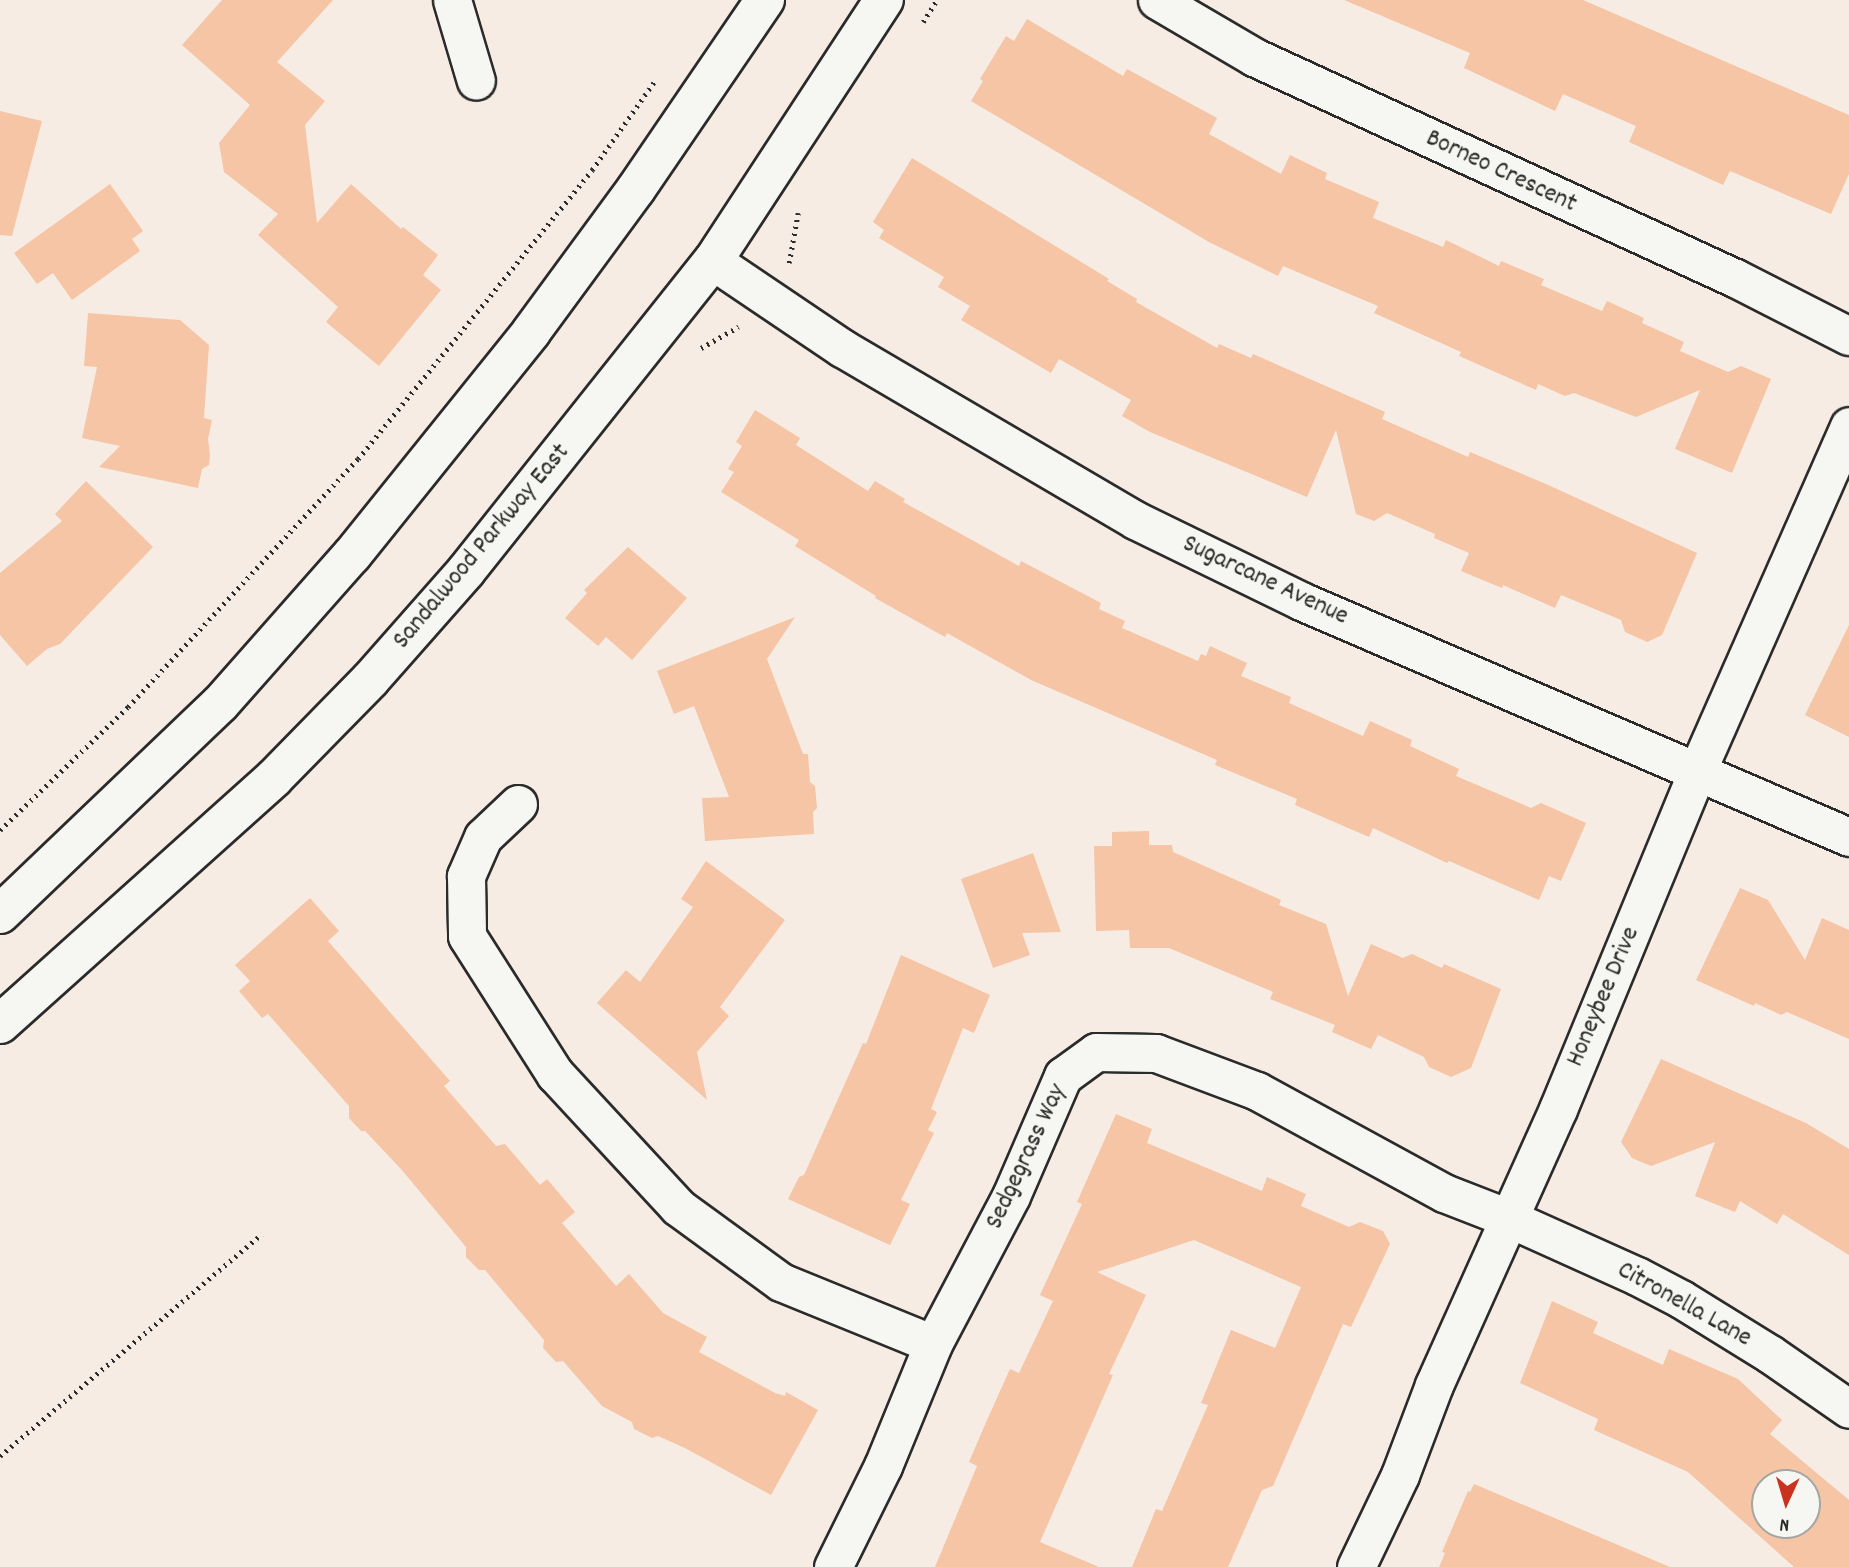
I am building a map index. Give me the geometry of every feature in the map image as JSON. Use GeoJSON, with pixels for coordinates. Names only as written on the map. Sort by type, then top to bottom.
{"type":"FeatureCollection","features":[{"type":"Feature","properties":{"kind":"main road"},"geometry":{"type":"LineString","coordinates":[[0,914],[220,704],[352,555],[547,310],[636,189],[765,0]]}},
{"type":"Feature","properties":{"kind":"main road","name":"Sandalwood Parkway East"},"geometry":{"type":"LineString","coordinates":[[0,1024],[274,778],[370,680],[466,571],[713,261],[884,0]]}},
{"type":"Feature","properties":{"kind":"street"},"geometry":{"type":"LineString","coordinates":[[452,0],[476,81]]}},
{"type":"Feature","properties":{"kind":"street","name":"Borneo Crescent"},"geometry":{"type":"LineString","coordinates":[[1157,0],[1254,57],[1735,278],[1849,336]]}},
{"type":"Feature","properties":{"kind":"street","name":"Sugarcane Avenue"},"geometry":{"type":"LineString","coordinates":[[713,261],[842,348],[1135,520],[1301,601],[1849,837]]}},
{"type":"Feature","properties":{"kind":"street","name":"Honeybee Drive"},"geometry":{"type":"LineString","coordinates":[[1356,1567],[1400,1475],[1434,1385],[1558,1109],[1697,771],[1849,426]]}},
{"type":"Feature","properties":{"kind":"street"},"geometry":{"type":"LineString","coordinates":[[518,804],[483,837],[466,876],[467,936],[555,1074],[678,1207],[781,1282],[933,1344]]}},
{"type":"Feature","properties":{"kind":"street","name":"Sedgegrass Way"},"geometry":{"type":"LineString","coordinates":[[834,1567],[883,1466],[933,1344],[1011,1196],[1063,1076],[1096,1052],[1156,1053],[1257,1091],[1444,1193],[1508,1218]]}},
{"type":"Feature","properties":{"kind":"street","name":"Citronella Lane"},"geometry":{"type":"LineString","coordinates":[[1508,1218],[1637,1276],[1681,1299],[1770,1354],[1849,1409]]}},
{"type":"Feature","properties":{"kind":"path"},"geometry":{"type":"LineString","coordinates":[[0,830],[128,708],[358,459],[583,181],[656,79]]}},
{"type":"Feature","properties":{"kind":"path"},"geometry":{"type":"LineString","coordinates":[[0,1456],[262,1234]]}},
{"type":"Feature","properties":{"kind":"building"},"geometry":{"type":"Polygon","coordinates":[[[222,0],[333,0],[277,62],[325,101],[305,125],[317,223],[351,184],[401,229],[403,227],[438,255],[423,275],[441,290],[379,366],[326,322],[338,307],[258,235],[278,214],[224,172],[219,143],[250,105],[182,45],[222,0]]]}},
{"type":"Feature","properties":{"kind":"building"},"geometry":{"type":"Polygon","coordinates":[[[1344,0],[1583,0],[1849,115],[1849,174],[1831,214],[1730,171],[1723,185],[1629,142],[1636,126],[1563,94],[1555,111],[1464,68],[1470,53],[1344,0]]]}},
{"type":"Feature","properties":{"kind":"building"},"geometry":{"type":"Polygon","coordinates":[[[1027,19],[1123,76],[1127,69],[1217,118],[1209,134],[1281,174],[1290,155],[1327,173],[1325,179],[1379,202],[1373,218],[1443,247],[1446,240],[1499,266],[1501,261],[1544,279],[1541,285],[1602,311],[1607,301],[1644,318],[1642,323],[1684,342],[1680,351],[1728,372],[1741,366],[1771,379],[1732,473],[1675,449],[1700,390],[1636,417],[1574,393],[1565,396],[1538,384],[1536,390],[1459,356],[1461,352],[1374,313],[1378,306],[1283,266],[1278,276],[1209,242],[971,101],[983,81],[980,79],[1006,36],[1014,41],[1027,19]]]}},
{"type":"Feature","properties":{"kind":"building"},"geometry":{"type":"Polygon","coordinates":[[[0,111],[42,121],[12,236],[0,235],[0,111]]]}},
{"type":"Feature","properties":{"kind":"building"},"geometry":{"type":"Polygon","coordinates":[[[912,158],[1109,279],[1107,281],[1137,299],[1136,302],[1217,348],[1219,344],[1251,358],[1253,354],[1385,412],[1382,419],[1468,457],[1470,452],[1546,484],[1697,553],[1662,635],[1647,642],[1625,632],[1621,620],[1561,595],[1555,608],[1503,585],[1502,588],[1461,571],[1469,553],[1434,538],[1435,534],[1387,513],[1374,521],[1356,514],[1336,430],[1307,497],[1150,432],[1122,416],[1131,400],[1059,359],[1051,373],[961,320],[970,306],[938,287],[944,277],[879,238],[884,230],[873,222],[912,158]]]}},
{"type":"Feature","properties":{"kind":"building"},"geometry":{"type":"Polygon","coordinates":[[[110,184],[143,231],[132,239],[140,251],[72,300],[53,273],[37,284],[14,253],[110,184]]]}},
{"type":"Feature","properties":{"kind":"building"},"geometry":{"type":"Polygon","coordinates":[[[88,313],[180,320],[209,345],[204,418],[212,420],[208,439],[210,455],[209,465],[202,469],[198,488],[99,467],[120,446],[82,438],[97,367],[84,366],[88,313]]]}},
{"type":"Feature","properties":{"kind":"building"},"geometry":{"type":"Polygon","coordinates":[[[755,410],[800,438],[796,445],[868,491],[875,481],[905,499],[903,502],[1019,566],[1021,561],[1101,603],[1099,609],[1125,621],[1122,628],[1198,661],[1201,654],[1206,656],[1210,646],[1247,663],[1241,676],[1291,697],[1289,703],[1363,736],[1370,721],[1412,740],[1410,746],[1459,769],[1456,776],[1531,808],[1541,803],[1586,823],[1561,881],[1549,876],[1539,900],[1449,861],[1447,863],[1373,828],[1369,837],[1295,805],[1297,799],[1215,765],[1217,760],[1031,680],[947,633],[945,637],[875,598],[876,596],[795,546],[799,540],[721,492],[734,472],[728,469],[742,446],[736,442],[755,410]]]}},
{"type":"Feature","properties":{"kind":"building"},"geometry":{"type":"Polygon","coordinates":[[[86,481],[153,547],[60,644],[47,649],[27,666],[0,635],[0,573],[62,521],[55,514],[86,481]]]}},
{"type":"Feature","properties":{"kind":"building"},"geometry":{"type":"Polygon","coordinates":[[[628,547],[687,598],[632,660],[606,637],[598,646],[565,618],[587,593],[584,590],[628,547]]]}},
{"type":"Feature","properties":{"kind":"building"},"geometry":{"type":"Polygon","coordinates":[[[795,617],[767,659],[803,754],[808,754],[810,782],[815,786],[817,808],[813,812],[814,834],[705,841],[702,798],[729,797],[694,706],[674,714],[657,671],[795,617]]]}},
{"type":"Feature","properties":{"kind":"building"},"geometry":{"type":"Polygon","coordinates":[[[1849,625],[1849,737],[1805,715],[1849,625]]]}},
{"type":"Feature","properties":{"kind":"building"},"geometry":{"type":"Polygon","coordinates":[[[1149,831],[1149,845],[1172,845],[1173,852],[1281,900],[1279,905],[1326,924],[1348,996],[1371,944],[1403,958],[1412,954],[1442,968],[1444,964],[1501,989],[1471,1068],[1451,1077],[1429,1067],[1424,1057],[1378,1035],[1371,1049],[1332,1032],[1335,1025],[1270,999],[1273,992],[1169,948],[1130,948],[1129,930],[1096,931],[1094,846],[1112,846],[1112,832],[1149,831]]]}},
{"type":"Feature","properties":{"kind":"building"},"geometry":{"type":"Polygon","coordinates":[[[1033,853],[1061,932],[1022,933],[1030,955],[993,968],[961,879],[1033,853]]]}},
{"type":"Feature","properties":{"kind":"building"},"geometry":{"type":"Polygon","coordinates":[[[706,861],[785,920],[720,1007],[729,1016],[697,1052],[707,1100],[597,1003],[626,970],[640,982],[693,907],[681,899],[706,861]]]}},
{"type":"Feature","properties":{"kind":"building"},"geometry":{"type":"Polygon","coordinates":[[[1740,888],[1768,900],[1805,960],[1822,918],[1849,930],[1849,1039],[1787,1012],[1781,1015],[1755,1003],[1754,1006],[1696,980],[1740,888]]]}},
{"type":"Feature","properties":{"kind":"building"},"geometry":{"type":"Polygon","coordinates":[[[310,898],[339,931],[328,941],[450,1081],[444,1086],[496,1146],[505,1144],[540,1185],[547,1179],[575,1212],[562,1223],[616,1286],[629,1274],[663,1313],[707,1337],[699,1352],[775,1393],[785,1396],[786,1392],[818,1410],[771,1495],[685,1448],[658,1436],[652,1438],[634,1429],[632,1422],[602,1406],[563,1361],[556,1362],[543,1348],[544,1340],[485,1270],[479,1270],[466,1257],[466,1247],[401,1169],[349,1118],[349,1106],[268,1014],[262,1018],[239,991],[250,981],[235,965],[310,898]]]}},
{"type":"Feature","properties":{"kind":"building"},"geometry":{"type":"Polygon","coordinates":[[[901,955],[990,995],[974,1033],[963,1028],[931,1109],[937,1112],[928,1130],[934,1133],[901,1200],[910,1204],[890,1245],[788,1199],[799,1177],[804,1175],[863,1043],[866,1044],[901,955]]]}},
{"type":"Feature","properties":{"kind":"building"},"geometry":{"type":"Polygon","coordinates":[[[1661,1059],[1806,1123],[1849,1149],[1849,1255],[1783,1214],[1777,1224],[1740,1201],[1735,1212],[1695,1196],[1715,1142],[1651,1166],[1632,1158],[1621,1142],[1661,1059]]]}},
{"type":"Feature","properties":{"kind":"building"},"geometry":{"type":"Polygon","coordinates":[[[1116,1114],[1152,1129],[1147,1143],[1262,1191],[1267,1177],[1306,1194],[1301,1206],[1349,1227],[1360,1222],[1383,1231],[1390,1244],[1351,1327],[1343,1324],[1273,1486],[1262,1490],[1228,1567],[1132,1567],[1156,1509],[1162,1511],[1208,1405],[1201,1403],[1231,1330],[1275,1348],[1301,1287],[1194,1240],[1097,1272],[1146,1295],[1109,1374],[1113,1375],[1040,1542],[1099,1567],[935,1567],[977,1466],[969,1462],[987,1420],[1010,1369],[1019,1373],[1053,1301],[1040,1295],[1082,1204],[1077,1202],[1116,1114]]]}},
{"type":"Feature","properties":{"kind":"building"},"geometry":{"type":"Polygon","coordinates":[[[1552,1301],[1598,1322],[1593,1333],[1663,1365],[1669,1349],[1738,1379],[1782,1420],[1770,1434],[1812,1469],[1751,1469],[1751,1528],[1688,1472],[1594,1430],[1598,1419],[1520,1383],[1552,1301]]]}},
{"type":"Feature","properties":{"kind":"building"},"geometry":{"type":"Polygon","coordinates":[[[1821,1477],[1849,1500],[1849,1567],[1794,1567],[1763,1539],[1821,1539],[1821,1477]]]}},
{"type":"Feature","properties":{"kind":"building"},"geometry":{"type":"Polygon","coordinates":[[[1474,1484],[1670,1567],[1439,1567],[1445,1553],[1442,1552],[1468,1491],[1470,1492],[1474,1484]]]}}]}
